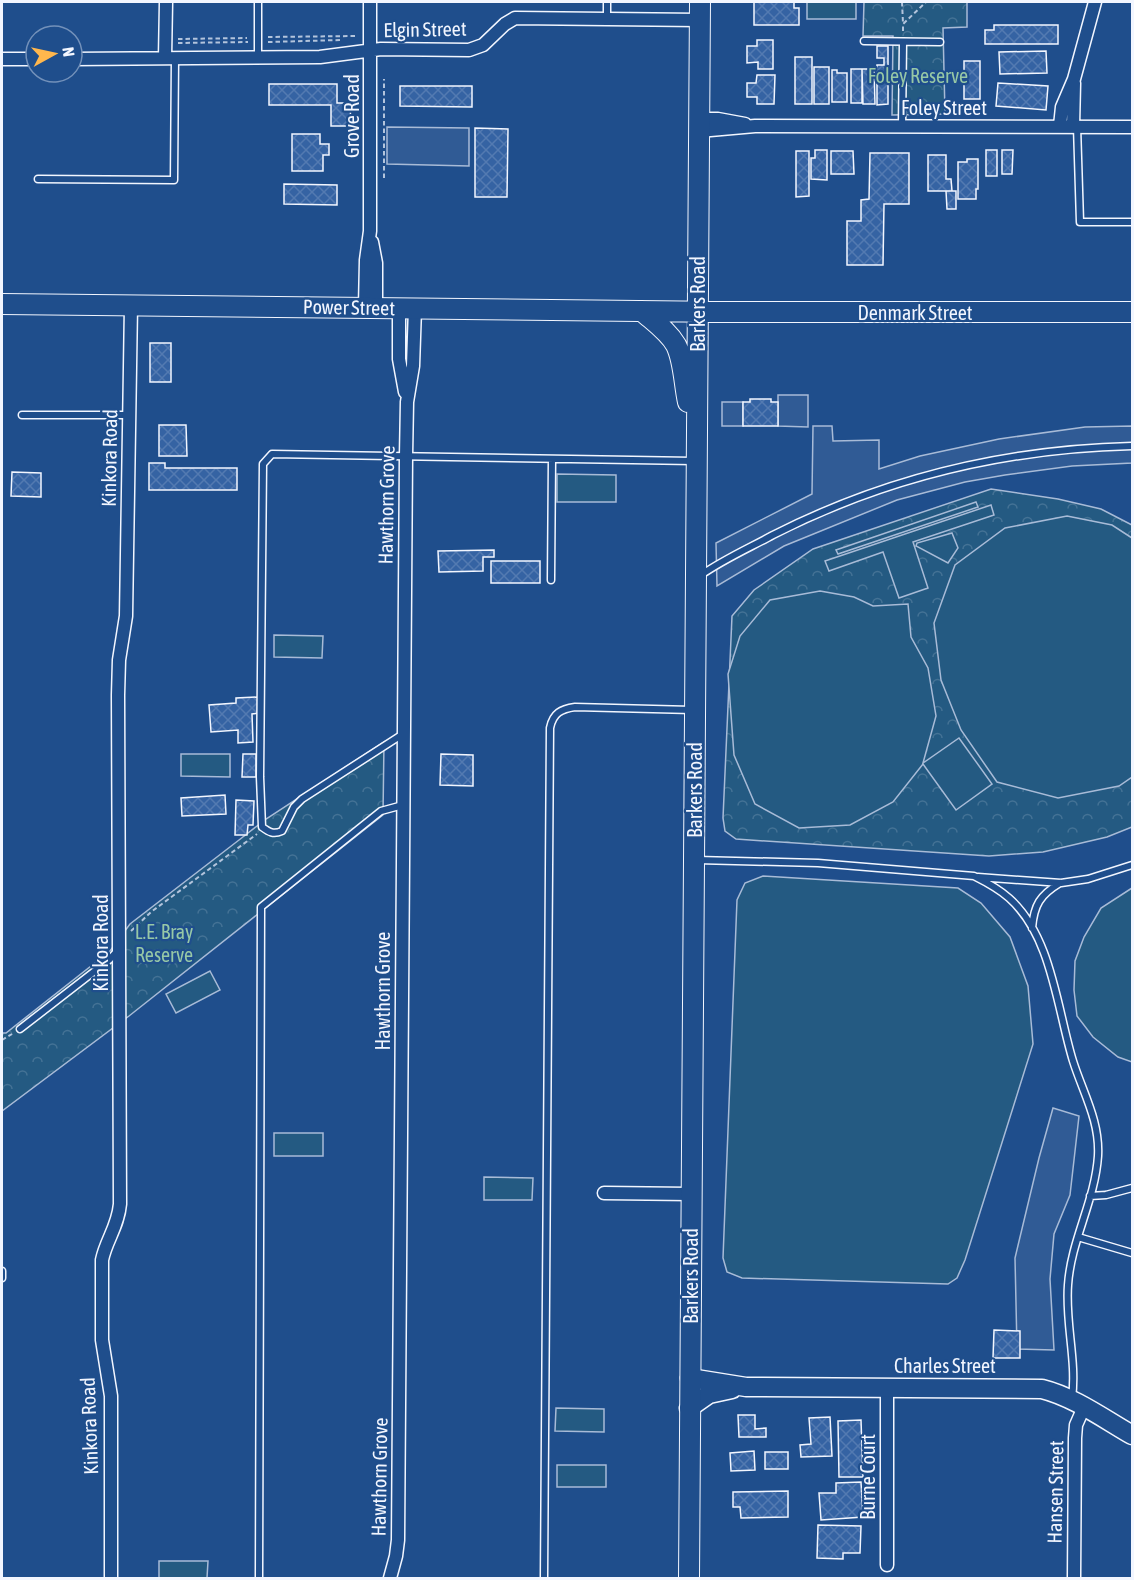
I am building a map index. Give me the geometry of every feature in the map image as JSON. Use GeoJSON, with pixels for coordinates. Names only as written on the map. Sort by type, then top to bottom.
{"type":"FeatureCollection","features":[{"type":"Feature","properties":{"kind":"main road","name":"Barkers Road"},"geometry":{"type":"LineString","coordinates":[[689,1578],[700,11]]}},
{"type":"Feature","properties":{"kind":"main road","name":"Power Street"},"geometry":{"type":"LineString","coordinates":[[2,304],[697,312]]}},
{"type":"Feature","properties":{"kind":"main road"},"geometry":{"type":"LineString","coordinates":[[642,311],[676,345],[698,439]]}},
{"type":"Feature","properties":{"kind":"main road","name":"Denmark Street"},"geometry":{"type":"LineString","coordinates":[[697,312],[1132,312]]}},
{"type":"Feature","properties":{"kind":"street"},"geometry":{"type":"LineString","coordinates":[[166,2],[170,57]]}},
{"type":"Feature","properties":{"kind":"street","name":"Grove Road"},"geometry":{"type":"LineString","coordinates":[[370,2],[370,231],[366,260],[371,307]]}},
{"type":"Feature","properties":{"kind":"street"},"geometry":{"type":"LineString","coordinates":[[1070,126],[1062,107],[1074,79],[1095,2]]}},
{"type":"Feature","properties":{"kind":"street","name":"Elgin Street"},"geometry":{"type":"LineString","coordinates":[[84,58],[370,56],[469,50],[483,45],[505,24],[515,18],[607,18],[700,11]]}},
{"type":"Feature","properties":{"kind":"street"},"geometry":{"type":"LineString","coordinates":[[2,59],[24,59]]}},
{"type":"Feature","properties":{"kind":"street","name":"Foley Street"},"geometry":{"type":"LineString","coordinates":[[699,125],[718,119],[755,126],[1132,127]]}},
{"type":"Feature","properties":{"kind":"street","name":"Kinkora Road"},"geometry":{"type":"LineString","coordinates":[[111,1578],[111,1396],[101,1325],[102,1260],[117,1224],[120,1204],[118,695],[119,660],[126,616],[130,305]]}},
{"type":"Feature","properties":{"kind":"street","name":"Hawthorn Grove"},"geometry":{"type":"LineString","coordinates":[[390,1578],[398,1540],[406,456],[407,402],[413,366],[407,308]]}},
{"type":"Feature","properties":{"kind":"street"},"geometry":{"type":"LineString","coordinates":[[604,1193],[691,1194]]}},
{"type":"Feature","properties":{"kind":"street","name":"Charles Street"},"geometry":{"type":"LineString","coordinates":[[690,1377],[746,1387],[1031,1388],[1053,1392],[1132,1435]]}},
{"type":"Feature","properties":{"kind":"street","name":"Charles Street"},"geometry":{"type":"LineString","coordinates":[[690,1408],[713,1393],[746,1387]]}},
{"type":"Feature","properties":{"kind":"street","name":"Burne Court"},"geometry":{"type":"LineString","coordinates":[[886,1565],[887,1388]]}},
{"type":"Feature","properties":{"kind":"street","name":"Hansen Street"},"geometry":{"type":"LineString","coordinates":[[1074,1578],[1075,1438],[1079,1415],[1077,1404]]}},
{"type":"Feature","properties":{"kind":"lane"},"geometry":{"type":"LineString","coordinates":[[258,2],[258,58]]}},
{"type":"Feature","properties":{"kind":"lane"},"geometry":{"type":"LineString","coordinates":[[607,2],[607,18]]}},
{"type":"Feature","properties":{"kind":"lane"},"geometry":{"type":"LineString","coordinates":[[864,41],[940,42]]}},
{"type":"Feature","properties":{"kind":"lane"},"geometry":{"type":"LineString","coordinates":[[902,126],[903,42]]}},
{"type":"Feature","properties":{"kind":"lane"},"geometry":{"type":"LineString","coordinates":[[38,179],[174,180],[170,57]]}},
{"type":"Feature","properties":{"kind":"lane"},"geometry":{"type":"LineString","coordinates":[[1070,126],[1080,222],[1132,222]]}},
{"type":"Feature","properties":{"kind":"lane"},"geometry":{"type":"LineString","coordinates":[[22,415],[129,415]]}},
{"type":"Feature","properties":{"kind":"lane"},"geometry":{"type":"LineString","coordinates":[[696,579],[715,566],[798,523],[874,491],[909,480],[981,461],[1018,455],[1083,447],[1132,446]]}},
{"type":"Feature","properties":{"kind":"lane"},"geometry":{"type":"LineString","coordinates":[[403,734],[303,799],[294,807],[282,831],[274,833],[264,828],[261,823],[260,777],[263,464],[272,454],[698,460]]}},
{"type":"Feature","properties":{"kind":"lane"},"geometry":{"type":"LineString","coordinates":[[551,580],[552,459]]}},
{"type":"Feature","properties":{"kind":"lane"},"geometry":{"type":"LineString","coordinates":[[544,1578],[550,728],[555,714],[561,710],[576,707],[694,710]]}},
{"type":"Feature","properties":{"kind":"lane"},"geometry":{"type":"LineString","coordinates":[[259,1578],[261,908],[381,811],[402,805]]}},
{"type":"Feature","properties":{"kind":"lane"},"geometry":{"type":"LineString","coordinates":[[693,860],[818,863],[1060,883],[1088,879],[1132,865]]}},
{"type":"Feature","properties":{"kind":"lane"},"geometry":{"type":"LineString","coordinates":[[974,876],[995,886],[1010,898],[1032,928],[1046,959],[1073,1063],[1095,1120],[1098,1157],[1090,1196],[1071,1256],[1068,1290],[1068,1332],[1077,1404]]}},
{"type":"Feature","properties":{"kind":"lane"},"geometry":{"type":"LineString","coordinates":[[1032,928],[1039,900],[1047,891],[1060,883]]}},
{"type":"Feature","properties":{"kind":"lane"},"geometry":{"type":"LineString","coordinates":[[20,1029],[106,962],[119,948]]}},
{"type":"Feature","properties":{"kind":"lane"},"geometry":{"type":"LineString","coordinates":[[1090,1196],[1106,1195],[1132,1188]]}},
{"type":"Feature","properties":{"kind":"lane"},"geometry":{"type":"LineString","coordinates":[[1077,1237],[1132,1253]]}},
{"type":"Feature","properties":{"kind":"lane"},"geometry":{"type":"LineString","coordinates":[[2,1271],[2,1278]]}},
{"type":"Feature","properties":{"kind":"path"},"geometry":{"type":"LineString","coordinates":[[902,2],[903,42]]}},
{"type":"Feature","properties":{"kind":"path"},"geometry":{"type":"LineString","coordinates":[[903,24],[926,2]]}},
{"type":"Feature","properties":{"kind":"path"},"geometry":{"type":"LineString","coordinates":[[119,948],[132,930],[151,912],[264,828]]}},
{"type":"Feature","properties":{"kind":"green space"},"geometry":{"type":"Polygon","coordinates":[[[807,2],[856,2],[856,19],[807,19],[807,2]]]}},
{"type":"Feature","properties":{"kind":"green space","name":"Foley Reserve"},"geometry":{"type":"Polygon","coordinates":[[[864,2],[967,2],[967,27],[943,28],[945,114],[892,115],[893,36],[863,36],[864,2]]]}},
{"type":"Feature","properties":{"kind":"green space"},"geometry":{"type":"Polygon","coordinates":[[[557,474],[616,475],[616,502],[557,502],[557,474]]]}},
{"type":"Feature","properties":{"kind":"green space"},"geometry":{"type":"Polygon","coordinates":[[[991,489],[1058,499],[1101,509],[1132,525],[1132,827],[1107,837],[1043,852],[989,856],[736,839],[725,831],[723,818],[732,616],[754,590],[813,549],[991,489]]]}},
{"type":"Feature","properties":{"kind":"green space"},"geometry":{"type":"Polygon","coordinates":[[[976,502],[978,507],[838,554],[836,550],[976,502]]]}},
{"type":"Feature","properties":{"kind":"green space"},"geometry":{"type":"Polygon","coordinates":[[[991,505],[994,515],[913,542],[928,588],[899,598],[883,552],[829,571],[825,561],[991,505]]]}},
{"type":"Feature","properties":{"kind":"green space"},"geometry":{"type":"Polygon","coordinates":[[[1067,516],[1112,525],[1132,538],[1132,777],[1119,786],[1058,798],[997,782],[961,730],[941,680],[934,623],[955,565],[1005,528],[1067,516]]]}},
{"type":"Feature","properties":{"kind":"green space"},"geometry":{"type":"Polygon","coordinates":[[[952,533],[958,548],[948,563],[916,546],[917,543],[952,533]]]}},
{"type":"Feature","properties":{"kind":"green space"},"geometry":{"type":"Polygon","coordinates":[[[820,591],[854,597],[873,606],[908,604],[911,637],[928,668],[936,716],[923,763],[959,738],[992,784],[956,810],[923,764],[893,802],[850,825],[799,828],[755,804],[734,755],[728,674],[740,636],[770,600],[820,591]]]}},
{"type":"Feature","properties":{"kind":"green space"},"geometry":{"type":"Polygon","coordinates":[[[274,635],[323,636],[322,658],[274,657],[274,635]]]}},
{"type":"Feature","properties":{"kind":"green space","name":"L.E. Bray Reserve"},"geometry":{"type":"Polygon","coordinates":[[[384,742],[383,815],[129,1016],[2,1111],[2,1033],[6,1033],[110,951],[130,924],[266,819],[384,742]]]}},
{"type":"Feature","properties":{"kind":"green space"},"geometry":{"type":"Polygon","coordinates":[[[181,754],[230,754],[230,777],[181,776],[181,754]]]}},
{"type":"Feature","properties":{"kind":"green space"},"geometry":{"type":"Polygon","coordinates":[[[763,876],[958,888],[981,903],[1010,937],[1028,986],[1033,1044],[965,1260],[957,1278],[948,1284],[742,1278],[727,1272],[723,1258],[737,900],[745,883],[763,876]]]}},
{"type":"Feature","properties":{"kind":"green space"},"geometry":{"type":"Polygon","coordinates":[[[1132,888],[1132,1062],[1118,1057],[1093,1037],[1077,1016],[1074,990],[1075,961],[1084,937],[1101,908],[1132,888]]]}},
{"type":"Feature","properties":{"kind":"green space"},"geometry":{"type":"Polygon","coordinates":[[[210,971],[220,990],[176,1013],[166,994],[210,971]]]}},
{"type":"Feature","properties":{"kind":"green space"},"geometry":{"type":"Polygon","coordinates":[[[274,1133],[323,1133],[323,1156],[274,1156],[274,1133]]]}},
{"type":"Feature","properties":{"kind":"green space"},"geometry":{"type":"Polygon","coordinates":[[[484,1177],[533,1178],[532,1200],[484,1200],[484,1177]]]}},
{"type":"Feature","properties":{"kind":"green space"},"geometry":{"type":"Polygon","coordinates":[[[556,1408],[604,1409],[604,1432],[555,1431],[556,1408]]]}},
{"type":"Feature","properties":{"kind":"green space"},"geometry":{"type":"Polygon","coordinates":[[[557,1465],[606,1465],[606,1487],[557,1487],[557,1465]]]}},
{"type":"Feature","properties":{"kind":"green space"},"geometry":{"type":"Polygon","coordinates":[[[159,1561],[208,1561],[207,1578],[159,1578],[159,1561]]]}},
{"type":"Feature","properties":{"kind":"shaded area"},"geometry":{"type":"Polygon","coordinates":[[[387,127],[469,128],[469,166],[387,164],[387,127]]]}},
{"type":"Feature","properties":{"kind":"shaded area"},"geometry":{"type":"Polygon","coordinates":[[[778,395],[808,395],[808,427],[778,426],[778,395]]]}},
{"type":"Feature","properties":{"kind":"shaded area"},"geometry":{"type":"Polygon","coordinates":[[[722,402],[743,402],[743,426],[722,426],[722,402]]]}},
{"type":"Feature","properties":{"kind":"shaded area"},"geometry":{"type":"Polygon","coordinates":[[[813,426],[832,426],[833,441],[879,440],[879,469],[920,456],[999,439],[1085,427],[1132,426],[1132,463],[1072,466],[1005,475],[965,482],[897,500],[784,546],[717,586],[716,543],[812,494],[813,426]]]}},
{"type":"Feature","properties":{"kind":"shaded area"},"geometry":{"type":"Polygon","coordinates":[[[1053,1108],[1079,1116],[1070,1195],[1054,1234],[1050,1279],[1054,1350],[1017,1349],[1015,1258],[1053,1108]]]}},
{"type":"Feature","properties":{"kind":"building"},"geometry":{"type":"Polygon","coordinates":[[[754,2],[794,2],[794,8],[799,8],[799,25],[754,25],[754,2]]]}},
{"type":"Feature","properties":{"kind":"building"},"geometry":{"type":"Polygon","coordinates":[[[994,25],[1058,25],[1058,44],[985,44],[985,30],[994,30],[994,25]]]}},
{"type":"Feature","properties":{"kind":"building"},"geometry":{"type":"Polygon","coordinates":[[[757,40],[773,40],[773,69],[758,69],[758,62],[747,63],[747,46],[757,46],[757,40]]]}},
{"type":"Feature","properties":{"kind":"building"},"geometry":{"type":"Polygon","coordinates":[[[877,46],[888,46],[888,104],[877,105],[877,65],[884,65],[884,58],[877,58],[877,46]]]}},
{"type":"Feature","properties":{"kind":"building"},"geometry":{"type":"Polygon","coordinates":[[[1046,51],[1047,73],[1000,74],[999,52],[1046,51]]]}},
{"type":"Feature","properties":{"kind":"building"},"geometry":{"type":"Polygon","coordinates":[[[795,57],[812,57],[812,104],[795,104],[795,57]]]}},
{"type":"Feature","properties":{"kind":"building"},"geometry":{"type":"Polygon","coordinates":[[[964,61],[980,61],[980,99],[964,99],[964,61]]]}},
{"type":"Feature","properties":{"kind":"building"},"geometry":{"type":"Polygon","coordinates":[[[814,67],[829,67],[829,104],[814,104],[814,67]]]}},
{"type":"Feature","properties":{"kind":"building"},"geometry":{"type":"Polygon","coordinates":[[[851,69],[862,69],[862,103],[851,103],[851,69]]]}},
{"type":"Feature","properties":{"kind":"building"},"geometry":{"type":"Polygon","coordinates":[[[862,69],[874,69],[875,104],[863,104],[862,69]]]}},
{"type":"Feature","properties":{"kind":"building"},"geometry":{"type":"Polygon","coordinates":[[[832,70],[837,70],[837,73],[847,73],[847,102],[832,102],[832,70]]]}},
{"type":"Feature","properties":{"kind":"building"},"geometry":{"type":"Polygon","coordinates":[[[757,75],[775,75],[774,104],[757,104],[757,97],[747,97],[747,83],[756,83],[757,75]]]}},
{"type":"Feature","properties":{"kind":"building"},"geometry":{"type":"Polygon","coordinates":[[[998,83],[1048,86],[1046,110],[996,106],[998,83]]]}},
{"type":"Feature","properties":{"kind":"building"},"geometry":{"type":"Polygon","coordinates":[[[269,84],[337,84],[337,103],[350,103],[351,126],[331,126],[331,105],[269,105],[269,84]]]}},
{"type":"Feature","properties":{"kind":"building"},"geometry":{"type":"Polygon","coordinates":[[[400,86],[472,86],[472,107],[400,106],[400,86]]]}},
{"type":"Feature","properties":{"kind":"building"},"geometry":{"type":"Polygon","coordinates":[[[475,128],[508,129],[507,197],[475,197],[475,128]]]}},
{"type":"Feature","properties":{"kind":"building"},"geometry":{"type":"Polygon","coordinates":[[[292,134],[320,134],[320,144],[329,144],[329,155],[323,155],[323,171],[292,171],[292,134]]]}},
{"type":"Feature","properties":{"kind":"building"},"geometry":{"type":"Polygon","coordinates":[[[815,150],[827,150],[827,180],[811,179],[811,158],[815,158],[815,150]]]}},
{"type":"Feature","properties":{"kind":"building"},"geometry":{"type":"Polygon","coordinates":[[[986,150],[997,150],[997,176],[986,176],[986,150]]]}},
{"type":"Feature","properties":{"kind":"building"},"geometry":{"type":"Polygon","coordinates":[[[1002,150],[1013,150],[1012,174],[1002,174],[1002,150]]]}},
{"type":"Feature","properties":{"kind":"building"},"geometry":{"type":"Polygon","coordinates":[[[796,151],[809,151],[809,196],[796,197],[796,151]]]}},
{"type":"Feature","properties":{"kind":"building"},"geometry":{"type":"Polygon","coordinates":[[[831,151],[853,151],[854,174],[831,174],[831,151]]]}},
{"type":"Feature","properties":{"kind":"building"},"geometry":{"type":"Polygon","coordinates":[[[870,153],[909,153],[909,204],[884,204],[883,265],[847,265],[847,221],[861,221],[861,200],[869,199],[870,153]]]}},
{"type":"Feature","properties":{"kind":"building"},"geometry":{"type":"Polygon","coordinates":[[[928,155],[946,155],[946,179],[951,179],[952,191],[928,191],[928,155]]]}},
{"type":"Feature","properties":{"kind":"building"},"geometry":{"type":"Polygon","coordinates":[[[967,159],[978,159],[976,199],[958,199],[958,162],[967,162],[967,159]]]}},
{"type":"Feature","properties":{"kind":"building"},"geometry":{"type":"Polygon","coordinates":[[[284,184],[337,185],[337,205],[284,204],[284,184]]]}},
{"type":"Feature","properties":{"kind":"building"},"geometry":{"type":"Polygon","coordinates":[[[946,191],[956,191],[956,209],[947,209],[946,191]]]}},
{"type":"Feature","properties":{"kind":"building"},"geometry":{"type":"Polygon","coordinates":[[[150,343],[171,343],[171,382],[150,382],[150,343]]]}},
{"type":"Feature","properties":{"kind":"building"},"geometry":{"type":"Polygon","coordinates":[[[750,399],[771,399],[771,402],[778,402],[778,426],[743,426],[743,402],[750,402],[750,399]]]}},
{"type":"Feature","properties":{"kind":"building"},"geometry":{"type":"Polygon","coordinates":[[[159,425],[186,425],[187,456],[159,456],[159,425]]]}},
{"type":"Feature","properties":{"kind":"building"},"geometry":{"type":"Polygon","coordinates":[[[149,463],[165,463],[165,468],[237,468],[237,490],[149,490],[149,463]]]}},
{"type":"Feature","properties":{"kind":"building"},"geometry":{"type":"Polygon","coordinates":[[[12,472],[41,473],[41,497],[11,496],[12,472]]]}},
{"type":"Feature","properties":{"kind":"building"},"geometry":{"type":"Polygon","coordinates":[[[494,550],[494,557],[483,557],[483,571],[439,572],[438,551],[494,550]]]}},
{"type":"Feature","properties":{"kind":"building"},"geometry":{"type":"Polygon","coordinates":[[[491,561],[540,561],[540,583],[491,583],[491,561]]]}},
{"type":"Feature","properties":{"kind":"building"},"geometry":{"type":"Polygon","coordinates":[[[258,697],[259,713],[252,714],[253,742],[238,743],[238,730],[211,732],[209,705],[236,703],[236,698],[258,697]]]}},
{"type":"Feature","properties":{"kind":"building"},"geometry":{"type":"Polygon","coordinates":[[[243,754],[256,754],[256,777],[242,777],[243,754]]]}},
{"type":"Feature","properties":{"kind":"building"},"geometry":{"type":"Polygon","coordinates":[[[441,754],[473,755],[473,786],[440,785],[441,754]]]}},
{"type":"Feature","properties":{"kind":"building"},"geometry":{"type":"Polygon","coordinates":[[[225,795],[226,814],[182,816],[181,798],[225,795]]]}},
{"type":"Feature","properties":{"kind":"building"},"geometry":{"type":"Polygon","coordinates":[[[236,800],[254,801],[253,825],[248,825],[247,835],[235,835],[236,800]]]}},
{"type":"Feature","properties":{"kind":"building"},"geometry":{"type":"Polygon","coordinates":[[[994,1330],[1020,1331],[1020,1358],[993,1358],[994,1330]]]}},
{"type":"Feature","properties":{"kind":"building"},"geometry":{"type":"Polygon","coordinates":[[[738,1415],[755,1415],[755,1429],[766,1428],[766,1437],[739,1437],[738,1415]]]}},
{"type":"Feature","properties":{"kind":"building"},"geometry":{"type":"Polygon","coordinates":[[[830,1417],[832,1456],[801,1457],[800,1445],[811,1444],[809,1418],[830,1417]]]}},
{"type":"Feature","properties":{"kind":"building"},"geometry":{"type":"Polygon","coordinates":[[[861,1420],[863,1477],[839,1477],[838,1421],[861,1420]]]}},
{"type":"Feature","properties":{"kind":"building"},"geometry":{"type":"Polygon","coordinates":[[[754,1451],[755,1470],[731,1471],[730,1453],[754,1451]]]}},
{"type":"Feature","properties":{"kind":"building"},"geometry":{"type":"Polygon","coordinates":[[[765,1452],[788,1452],[788,1469],[765,1469],[765,1452]]]}},
{"type":"Feature","properties":{"kind":"building"},"geometry":{"type":"Polygon","coordinates":[[[861,1482],[863,1517],[821,1520],[819,1493],[836,1493],[836,1483],[861,1482]]]}},
{"type":"Feature","properties":{"kind":"building"},"geometry":{"type":"Polygon","coordinates":[[[788,1491],[788,1517],[741,1518],[740,1507],[733,1507],[733,1492],[788,1491]]]}},
{"type":"Feature","properties":{"kind":"building"},"geometry":{"type":"Polygon","coordinates":[[[818,1525],[861,1526],[860,1553],[843,1553],[843,1559],[817,1558],[818,1525]]]}}]}
